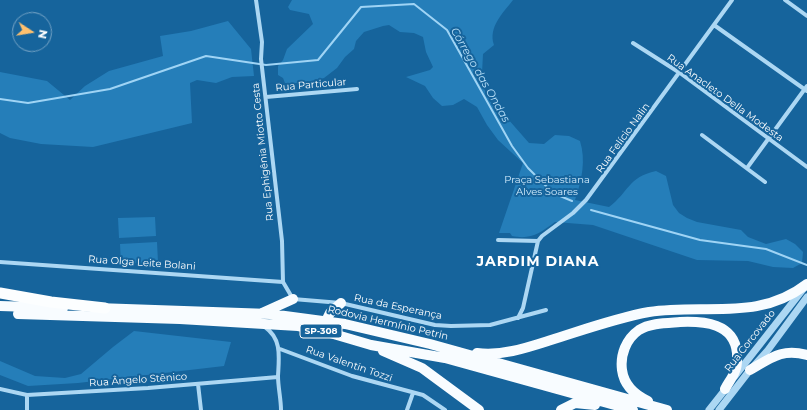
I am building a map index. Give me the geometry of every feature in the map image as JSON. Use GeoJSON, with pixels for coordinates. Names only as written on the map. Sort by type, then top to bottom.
{"type":"FeatureCollection","features":[{"type":"Feature","properties":{"kind":"highway"},"geometry":{"type":"LineString","coordinates":[[0,293],[51,302],[105,308]]}},
{"type":"Feature","properties":{"kind":"main road"},"geometry":{"type":"LineString","coordinates":[[430,344],[487,354],[507,352],[648,312],[670,309],[749,308],[764,305],[793,295],[807,285]]}},
{"type":"Feature","properties":{"kind":"main road"},"geometry":{"type":"LineString","coordinates":[[259,314],[294,299]]}},
{"type":"Feature","properties":{"kind":"main road"},"geometry":{"type":"LineString","coordinates":[[326,321],[330,313],[341,303]]}},
{"type":"Feature","properties":{"kind":"main road","name":"Rodovia Hermínio Petrin"},"geometry":{"type":"LineString","coordinates":[[0,306],[105,308],[259,314],[326,321],[378,331],[430,344],[667,410]]}},
{"type":"Feature","properties":{"kind":"main road","name":"SP-308"},"geometry":{"type":"LineString","coordinates":[[0,313],[180,319],[262,325],[290,325],[320,330],[371,345],[445,358],[633,410]]}},
{"type":"Feature","properties":{"kind":"main road"},"geometry":{"type":"LineString","coordinates":[[670,410],[638,396],[627,385],[622,373],[621,362],[624,350],[629,339],[639,330],[664,323],[700,321],[714,324],[725,330],[733,338],[738,360],[736,370],[725,389]]}},
{"type":"Feature","properties":{"kind":"main road"},"geometry":{"type":"LineString","coordinates":[[371,345],[422,368],[478,410]]}},
{"type":"Feature","properties":{"kind":"main road"},"geometry":{"type":"LineString","coordinates":[[750,370],[780,353],[796,352],[807,355]]}},
{"type":"Feature","properties":{"kind":"main road"},"geometry":{"type":"LineString","coordinates":[[561,410],[575,403],[622,410]]}},
{"type":"Feature","properties":{"kind":"street","name":"Rua Ephigênia Miotto Cesta"},"geometry":{"type":"LineString","coordinates":[[256,0],[262,42],[261,59],[282,241],[283,282]]}},
{"type":"Feature","properties":{"kind":"street","name":"Rua Felício Nalin"},"geometry":{"type":"LineString","coordinates":[[538,241],[550,229],[573,213],[596,189],[732,0]]}},
{"type":"Feature","properties":{"kind":"street"},"geometry":{"type":"LineString","coordinates":[[784,0],[807,16]]}},
{"type":"Feature","properties":{"kind":"street"},"geometry":{"type":"LineString","coordinates":[[714,25],[806,88],[747,168]]}},
{"type":"Feature","properties":{"kind":"street","name":"Rua Anacleto Della Modesta"},"geometry":{"type":"LineString","coordinates":[[633,43],[680,73],[768,140],[807,167]]}},
{"type":"Feature","properties":{"kind":"street","name":"Rua Particular"},"geometry":{"type":"LineString","coordinates":[[266,97],[357,89]]}},
{"type":"Feature","properties":{"kind":"street"},"geometry":{"type":"LineString","coordinates":[[702,135],[765,182]]}},
{"type":"Feature","properties":{"kind":"street"},"geometry":{"type":"LineString","coordinates":[[498,240],[538,241],[528,290],[523,308],[518,318]]}},
{"type":"Feature","properties":{"kind":"street","name":"Rua Olga Leite Bolani"},"geometry":{"type":"LineString","coordinates":[[0,262],[283,282]]}},
{"type":"Feature","properties":{"kind":"street"},"geometry":{"type":"LineString","coordinates":[[283,282],[294,299]]}},
{"type":"Feature","properties":{"kind":"street","name":"Rua Corcovado"},"geometry":{"type":"LineString","coordinates":[[709,410],[807,285]]}},
{"type":"Feature","properties":{"kind":"street","name":"Rua Corcovado"},"geometry":{"type":"LineString","coordinates":[[719,410],[750,370],[768,350],[807,297]]}},
{"type":"Feature","properties":{"kind":"street","name":"Rua da Esperança"},"geometry":{"type":"LineString","coordinates":[[294,299],[341,303],[435,325],[451,326],[490,325],[546,310]]}},
{"type":"Feature","properties":{"kind":"street"},"geometry":{"type":"LineString","coordinates":[[262,325],[270,331],[280,349],[278,377],[281,410]]}},
{"type":"Feature","properties":{"kind":"street","name":"Rua Valentin Tozzi"},"geometry":{"type":"LineString","coordinates":[[280,349],[352,376],[423,395],[445,410]]}},
{"type":"Feature","properties":{"kind":"street","name":"Rua Ângelo Stênico"},"geometry":{"type":"LineString","coordinates":[[0,389],[27,395],[198,384],[278,377]]}},
{"type":"Feature","properties":{"kind":"street"},"geometry":{"type":"LineString","coordinates":[[198,384],[201,410]]}},
{"type":"Feature","properties":{"kind":"street"},"geometry":{"type":"LineString","coordinates":[[407,410],[413,393]]}},
{"type":"Feature","properties":{"kind":"street"},"geometry":{"type":"LineString","coordinates":[[27,395],[28,410]]}},
{"type":"Feature","properties":{"kind":"green space","name":"Praça Sebastiana Alves Soares"},"geometry":{"type":"Polygon","coordinates":[[[292,0],[513,0],[501,15],[495,26],[493,32],[494,45],[483,54],[482,73],[480,75],[486,94],[529,143],[544,144],[555,135],[569,136],[580,141],[583,163],[580,185],[575,200],[609,207],[634,181],[656,171],[666,176],[673,205],[679,213],[697,222],[741,230],[748,237],[766,244],[786,239],[795,244],[803,252],[802,263],[793,268],[773,267],[748,261],[697,260],[593,225],[555,222],[535,235],[525,237],[512,236],[510,233],[499,233],[523,163],[498,140],[487,125],[477,107],[464,99],[453,105],[442,106],[433,98],[425,86],[406,77],[430,70],[433,67],[426,52],[423,37],[414,33],[400,32],[389,25],[364,32],[356,41],[354,49],[345,57],[337,68],[324,78],[304,83],[285,83],[283,78],[278,75],[278,66],[283,60],[287,49],[313,24],[309,14],[290,10],[288,7],[292,0]]]}},
{"type":"Feature","properties":{"kind":"green space"},"geometry":{"type":"Polygon","coordinates":[[[228,21],[251,49],[254,76],[232,77],[216,83],[197,80],[190,83],[192,123],[93,147],[41,144],[10,138],[0,133],[0,72],[47,81],[70,100],[85,86],[109,71],[163,56],[160,36],[191,31],[228,21]]]}},
{"type":"Feature","properties":{"kind":"green space"},"geometry":{"type":"Polygon","coordinates":[[[155,217],[156,236],[119,238],[118,218],[155,217]]]}},
{"type":"Feature","properties":{"kind":"green space"},"geometry":{"type":"Polygon","coordinates":[[[157,242],[158,262],[121,264],[120,244],[157,242]]]}},
{"type":"Feature","properties":{"kind":"green space"},"geometry":{"type":"Polygon","coordinates":[[[134,331],[231,342],[224,366],[78,383],[28,386],[0,375],[0,361],[35,376],[65,378],[81,374],[134,331]]]}},
{"type":"Feature","properties":{"kind":"waterway","name":"Córrego das Ondas"},"geometry":{"type":"LineString","coordinates":[[0,99],[28,103],[110,89],[206,56],[266,65],[318,60],[361,7],[414,4],[447,30],[512,146],[528,168],[553,193],[572,201]]}},
{"type":"Feature","properties":{"kind":"waterway","name":"Córrego das Ondas"},"geometry":{"type":"LineString","coordinates":[[591,210],[700,240],[766,249],[807,265]]}},
{"type":"Feature","properties":{"kind":"district","name":"JARDIM DIANA"},"geometry":{"type":"Point","coordinates":[538,262]}}]}
